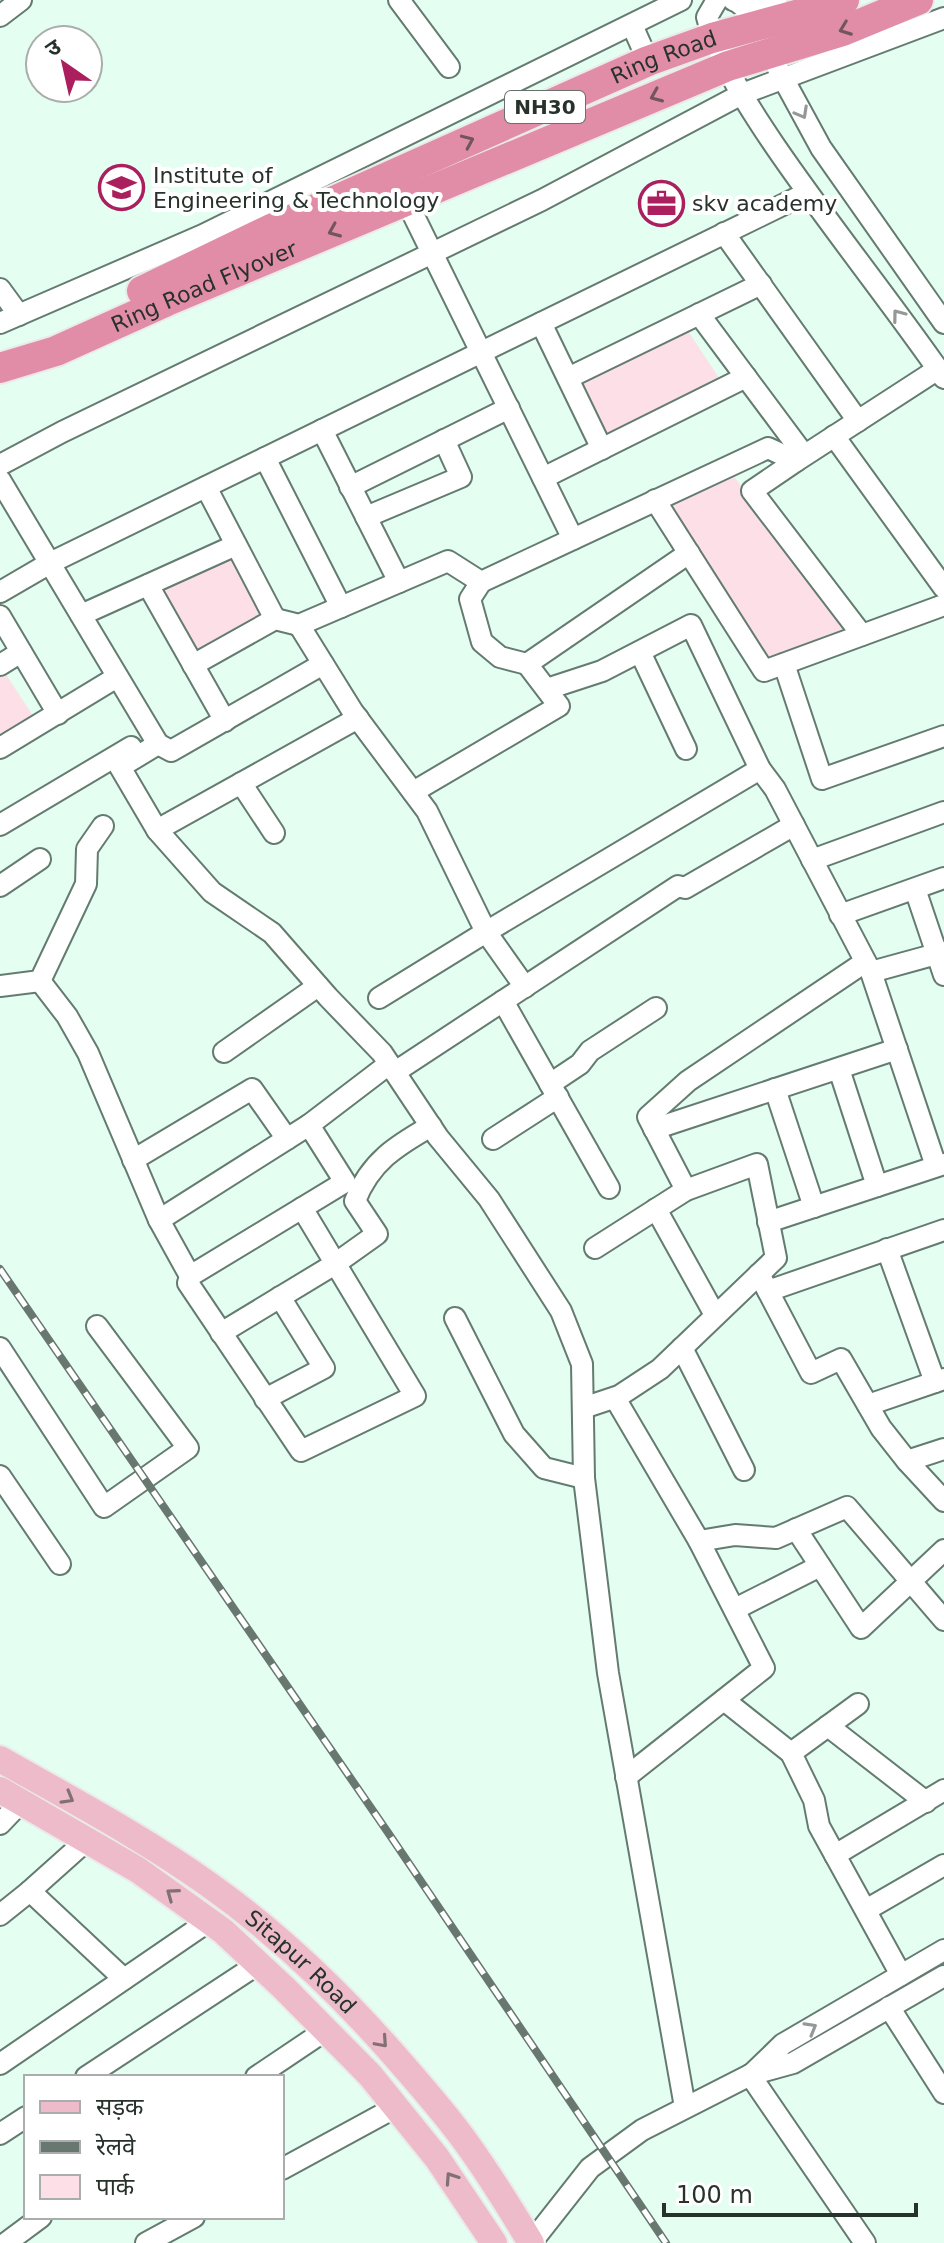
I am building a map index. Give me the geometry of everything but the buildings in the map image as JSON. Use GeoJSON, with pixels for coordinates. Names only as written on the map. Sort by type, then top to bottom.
{"type":"FeatureCollection","features":[{"type":"Feature","properties":{"kind":"highway","name":"Ring Road"},"geometry":{"type":"LineString","coordinates":[[269,230],[648,61],[712,38],[746,13],[844,0]]}},
{"type":"Feature","properties":{"kind":"highway","name":"Ring Road"},"geometry":{"type":"LineString","coordinates":[[406,200],[728,66],[777,66],[843,31],[918,0]]}},
{"type":"Feature","properties":{"kind":"highway","name":"Ring Road Flyover"},"geometry":{"type":"LineString","coordinates":[[0,368],[56,351],[406,200]]}},
{"type":"Feature","properties":{"kind":"highway","name":"Ring Road Flyover"},"geometry":{"type":"LineString","coordinates":[[0,349],[91,316],[269,230]]}},
{"type":"Feature","properties":{"kind":"main road","name":"Sitapur Road"},"geometry":{"type":"LineString","coordinates":[[0,1759],[126,1831],[185,1869],[288,1946],[377,2036],[464,2139],[531,2243]]}},
{"type":"Feature","properties":{"kind":"main road","name":"Sitapur Road"},"geometry":{"type":"LineString","coordinates":[[11,1796],[138,1870],[223,1931],[370,2075],[437,2158],[494,2243]]}},
{"type":"Feature","properties":{"kind":"street"},"geometry":{"type":"LineString","coordinates":[[0,16],[21,0]]}},
{"type":"Feature","properties":{"kind":"street"},"geometry":{"type":"LineString","coordinates":[[399,0],[449,67]]}},
{"type":"Feature","properties":{"kind":"street"},"geometry":{"type":"LineString","coordinates":[[0,289],[10,319],[203,235],[681,0]]}},
{"type":"Feature","properties":{"kind":"street"},"geometry":{"type":"LineString","coordinates":[[717,0],[707,17],[712,38],[756,118],[807,193],[941,374],[858,421],[752,491],[862,635]]}},
{"type":"Feature","properties":{"kind":"street"},"geometry":{"type":"LineString","coordinates":[[776,0],[746,13],[821,148],[944,323]]}},
{"type":"Feature","properties":{"kind":"street"},"geometry":{"type":"LineString","coordinates":[[0,465],[62,432],[542,200],[742,94],[777,66],[944,18]]}},
{"type":"Feature","properties":{"kind":"street"},"geometry":{"type":"LineString","coordinates":[[632,25],[648,61]]}},
{"type":"Feature","properties":{"kind":"street"},"geometry":{"type":"LineString","coordinates":[[0,592],[50,563],[807,193]]}},
{"type":"Feature","properties":{"kind":"street"},"geometry":{"type":"LineString","coordinates":[[406,200],[573,539]]}},
{"type":"Feature","properties":{"kind":"street"},"geometry":{"type":"LineString","coordinates":[[203,235],[269,230]]}},
{"type":"Feature","properties":{"kind":"street"},"geometry":{"type":"LineString","coordinates":[[724,233],[858,421]]}},
{"type":"Feature","properties":{"kind":"street"},"geometry":{"type":"LineString","coordinates":[[568,378],[761,284]]}},
{"type":"Feature","properties":{"kind":"street"},"geometry":{"type":"LineString","coordinates":[[699,314],[800,458]]}},
{"type":"Feature","properties":{"kind":"street"},"geometry":{"type":"LineString","coordinates":[[541,323],[602,449]]}},
{"type":"Feature","properties":{"kind":"street"},"geometry":{"type":"LineString","coordinates":[[543,478],[746,377]]}},
{"type":"Feature","properties":{"kind":"street"},"geometry":{"type":"LineString","coordinates":[[350,487],[509,408]]}},
{"type":"Feature","properties":{"kind":"street"},"geometry":{"type":"LineString","coordinates":[[322,430],[399,582]]}},
{"type":"Feature","properties":{"kind":"street"},"geometry":{"type":"LineString","coordinates":[[834,436],[944,588]]}},
{"type":"Feature","properties":{"kind":"street"},"geometry":{"type":"LineString","coordinates":[[366,517],[461,477],[444,440]]}},
{"type":"Feature","properties":{"kind":"street"},"geometry":{"type":"LineString","coordinates":[[413,792],[559,706],[527,664],[500,657],[482,642],[470,599],[481,582],[768,448],[800,458]]}},
{"type":"Feature","properties":{"kind":"street"},"geometry":{"type":"LineString","coordinates":[[265,458],[341,607]]}},
{"type":"Feature","properties":{"kind":"street"},"geometry":{"type":"LineString","coordinates":[[0,480],[154,739],[171,751],[323,664]]}},
{"type":"Feature","properties":{"kind":"street"},"geometry":{"type":"LineString","coordinates":[[206,487],[275,619]]}},
{"type":"Feature","properties":{"kind":"street"},"geometry":{"type":"LineString","coordinates":[[655,500],[689,553],[774,667],[822,779],[944,736]]}},
{"type":"Feature","properties":{"kind":"street"},"geometry":{"type":"LineString","coordinates":[[81,615],[236,545]]}},
{"type":"Feature","properties":{"kind":"street"},"geometry":{"type":"LineString","coordinates":[[527,664],[689,553]]}},
{"type":"Feature","properties":{"kind":"street"},"geometry":{"type":"LineString","coordinates":[[193,665],[275,619],[299,625],[448,561],[481,582]]}},
{"type":"Feature","properties":{"kind":"street"},"geometry":{"type":"LineString","coordinates":[[148,585],[225,721]]}},
{"type":"Feature","properties":{"kind":"street"},"geometry":{"type":"LineString","coordinates":[[774,667],[944,605]]}},
{"type":"Feature","properties":{"kind":"street"},"geometry":{"type":"LineString","coordinates":[[0,616],[58,714]]}},
{"type":"Feature","properties":{"kind":"street"},"geometry":{"type":"LineString","coordinates":[[299,625],[358,718],[427,811],[486,932],[525,987]]}},
{"type":"Feature","properties":{"kind":"street"},"geometry":{"type":"LineString","coordinates":[[547,689],[602,671],[691,625],[760,769],[775,789],[868,967],[940,1165],[768,1222]]}},
{"type":"Feature","properties":{"kind":"street"},"geometry":{"type":"LineString","coordinates":[[0,665],[21,652]]}},
{"type":"Feature","properties":{"kind":"street"},"geometry":{"type":"LineString","coordinates":[[640,652],[686,749]]}},
{"type":"Feature","properties":{"kind":"street"},"geometry":{"type":"LineString","coordinates":[[0,748],[117,677]]}},
{"type":"Feature","properties":{"kind":"street"},"geometry":{"type":"LineString","coordinates":[[157,830],[358,718]]}},
{"type":"Feature","properties":{"kind":"street"},"geometry":{"type":"LineString","coordinates":[[0,825],[154,739]]}},
{"type":"Feature","properties":{"kind":"street"},"geometry":{"type":"LineString","coordinates":[[154,739],[120,767],[157,830],[212,892],[272,933],[382,1053],[431,1126],[489,1199],[561,1311],[582,1364],[584,1478],[608,1673],[685,2107]]}},
{"type":"Feature","properties":{"kind":"street"},"geometry":{"type":"LineString","coordinates":[[379,998],[760,769]]}},
{"type":"Feature","properties":{"kind":"street"},"geometry":{"type":"LineString","coordinates":[[241,783],[274,833]]}},
{"type":"Feature","properties":{"kind":"street"},"geometry":{"type":"LineString","coordinates":[[812,860],[944,812]]}},
{"type":"Feature","properties":{"kind":"street"},"geometry":{"type":"LineString","coordinates":[[159,1220],[678,886],[685,888],[794,825]]}},
{"type":"Feature","properties":{"kind":"street"},"geometry":{"type":"LineString","coordinates":[[40,981],[86,884],[87,849],[103,826]]}},
{"type":"Feature","properties":{"kind":"street"},"geometry":{"type":"LineString","coordinates":[[0,886],[40,859]]}},
{"type":"Feature","properties":{"kind":"street"},"geometry":{"type":"LineString","coordinates":[[840,915],[944,878]]}},
{"type":"Feature","properties":{"kind":"street"},"geometry":{"type":"LineString","coordinates":[[915,889],[940,953],[944,975]]}},
{"type":"Feature","properties":{"kind":"street"},"geometry":{"type":"LineString","coordinates":[[686,1190],[648,1117],[688,1081],[868,967],[940,953]]}},
{"type":"Feature","properties":{"kind":"street"},"geometry":{"type":"LineString","coordinates":[[0,986],[40,981]]}},
{"type":"Feature","properties":{"kind":"street"},"geometry":{"type":"LineString","coordinates":[[40,981],[67,1016],[88,1053],[159,1220],[190,1276]]}},
{"type":"Feature","properties":{"kind":"street"},"geometry":{"type":"LineString","coordinates":[[224,1052],[318,986]]}},
{"type":"Feature","properties":{"kind":"street"},"geometry":{"type":"LineString","coordinates":[[503,1001],[609,1188]]}},
{"type":"Feature","properties":{"kind":"street"},"geometry":{"type":"LineString","coordinates":[[493,1139],[554,1090],[590,1051],[656,1008]]}},
{"type":"Feature","properties":{"kind":"street"},"geometry":{"type":"LineString","coordinates":[[654,1129],[897,1049]]}},
{"type":"Feature","properties":{"kind":"street"},"geometry":{"type":"LineString","coordinates":[[839,1069],[877,1186]]}},
{"type":"Feature","properties":{"kind":"street"},"geometry":{"type":"LineString","coordinates":[[133,1160],[252,1089],[287,1139]]}},
{"type":"Feature","properties":{"kind":"street"},"geometry":{"type":"LineString","coordinates":[[775,1089],[814,1207]]}},
{"type":"Feature","properties":{"kind":"street"},"geometry":{"type":"LineString","coordinates":[[302,1208],[415,1396],[301,1451],[188,1283],[190,1276],[302,1208],[345,1182],[309,1125]]}},
{"type":"Feature","properties":{"kind":"street"},"geometry":{"type":"LineString","coordinates":[[221,1333],[335,1264],[377,1234],[355,1201],[362,1183],[378,1162],[431,1126]]}},
{"type":"Feature","properties":{"kind":"street"},"geometry":{"type":"LineString","coordinates":[[595,1248],[686,1190],[757,1164],[776,1258],[763,1282]]}},
{"type":"Feature","properties":{"kind":"street"},"geometry":{"type":"LineString","coordinates":[[656,1209],[715,1315]]}},
{"type":"Feature","properties":{"kind":"street"},"geometry":{"type":"LineString","coordinates":[[583,1408],[615,1398],[660,1369],[715,1315],[763,1282],[887,1249],[944,1230]]}},
{"type":"Feature","properties":{"kind":"street"},"geometry":{"type":"LineString","coordinates":[[868,1405],[940,1380],[887,1249]]}},
{"type":"Feature","properties":{"kind":"street"},"geometry":{"type":"LineString","coordinates":[[763,1282],[811,1373],[841,1359],[881,1428],[944,1501]]}},
{"type":"Feature","properties":{"kind":"street"},"geometry":{"type":"LineString","coordinates":[[265,1399],[324,1368],[280,1297]]}},
{"type":"Feature","properties":{"kind":"street"},"geometry":{"type":"LineString","coordinates":[[455,1318],[514,1434],[544,1468],[584,1478]]}},
{"type":"Feature","properties":{"kind":"street"},"geometry":{"type":"LineString","coordinates":[[0,1348],[104,1507],[188,1448],[97,1326]]}},
{"type":"Feature","properties":{"kind":"street"},"geometry":{"type":"LineString","coordinates":[[682,1348],[744,1470]]}},
{"type":"Feature","properties":{"kind":"street"},"geometry":{"type":"LineString","coordinates":[[615,1398],[699,1541],[764,1668],[626,1777]]}},
{"type":"Feature","properties":{"kind":"street"},"geometry":{"type":"LineString","coordinates":[[907,1461],[944,1449]]}},
{"type":"Feature","properties":{"kind":"street"},"geometry":{"type":"LineString","coordinates":[[0,1476],[60,1564]]}},
{"type":"Feature","properties":{"kind":"street"},"geometry":{"type":"LineString","coordinates":[[699,1541],[735,1535],[776,1538],[847,1507],[944,1620]]}},
{"type":"Feature","properties":{"kind":"street"},"geometry":{"type":"LineString","coordinates":[[796,1529],[861,1628],[944,1550]]}},
{"type":"Feature","properties":{"kind":"street"},"geometry":{"type":"LineString","coordinates":[[735,1609],[820,1566]]}},
{"type":"Feature","properties":{"kind":"street"},"geometry":{"type":"LineString","coordinates":[[724,1700],[791,1753],[814,1800],[819,1826],[901,1975]]}},
{"type":"Feature","properties":{"kind":"street"},"geometry":{"type":"LineString","coordinates":[[791,1753],[858,1704]]}},
{"type":"Feature","properties":{"kind":"street"},"geometry":{"type":"LineString","coordinates":[[828,1726],[926,1802]]}},
{"type":"Feature","properties":{"kind":"street"},"geometry":{"type":"LineString","coordinates":[[835,1855],[944,1790]]}},
{"type":"Feature","properties":{"kind":"street"},"geometry":{"type":"LineString","coordinates":[[0,1824],[11,1796]]}},
{"type":"Feature","properties":{"kind":"street"},"geometry":{"type":"LineString","coordinates":[[0,1915],[87,1840]]}},
{"type":"Feature","properties":{"kind":"street"},"geometry":{"type":"LineString","coordinates":[[866,1910],[944,1865]]}},
{"type":"Feature","properties":{"kind":"street"},"geometry":{"type":"LineString","coordinates":[[30,1891],[124,1979]]}},
{"type":"Feature","properties":{"kind":"street"},"geometry":{"type":"LineString","coordinates":[[0,2064],[209,1921]]}},
{"type":"Feature","properties":{"kind":"street"},"geometry":{"type":"LineString","coordinates":[[750,2075],[783,2044],[944,1950]]}},
{"type":"Feature","properties":{"kind":"street"},"geometry":{"type":"LineString","coordinates":[[89,2075],[258,1964]]}},
{"type":"Feature","properties":{"kind":"street"},"geometry":{"type":"LineString","coordinates":[[531,2243],[590,2168],[642,2130],[750,2075],[793,2063],[944,1976]]}},
{"type":"Feature","properties":{"kind":"street"},"geometry":{"type":"LineString","coordinates":[[889,2007],[944,2093]]}},
{"type":"Feature","properties":{"kind":"street"},"geometry":{"type":"LineString","coordinates":[[259,2075],[326,2030]]}},
{"type":"Feature","properties":{"kind":"street"},"geometry":{"type":"LineString","coordinates":[[750,2075],[865,2243]]}},
{"type":"Feature","properties":{"kind":"street"},"geometry":{"type":"LineString","coordinates":[[284,2168],[396,2107]]}},
{"type":"Feature","properties":{"kind":"street"},"geometry":{"type":"LineString","coordinates":[[0,2134],[24,2118]]}},
{"type":"Feature","properties":{"kind":"street"},"geometry":{"type":"LineString","coordinates":[[6,2243],[38,2219]]}},
{"type":"Feature","properties":{"kind":"street"},"geometry":{"type":"LineString","coordinates":[[146,2243],[190,2219]]}},
{"type":"Feature","properties":{"kind":"green space"},"geometry":{"type":"Polygon","coordinates":[[[686,328],[721,381],[608,435],[578,382],[686,328]]]}},
{"type":"Feature","properties":{"kind":"green space"},"geometry":{"type":"Polygon","coordinates":[[[733,475],[847,631],[767,660],[670,507],[733,475]]]}},
{"type":"Feature","properties":{"kind":"green space"},"geometry":{"type":"Polygon","coordinates":[[[229,554],[263,617],[193,655],[157,587],[229,554]]]}},
{"type":"Feature","properties":{"kind":"green space"},"geometry":{"type":"Polygon","coordinates":[[[3,670],[35,719],[0,740],[0,672],[3,670]]]}},
{"type":"Feature","properties":{"kind":"railway"},"geometry":{"type":"LineString","coordinates":[[0,1269],[666,2243]]}},
{"type":"Feature","properties":{"kind":"place","name":"Institute of Engineering & Technology"},"geometry":{"type":"Point","coordinates":[122,188]}},
{"type":"Feature","properties":{"kind":"place","name":"skv academy"},"geometry":{"type":"Point","coordinates":[661,203]}}]}
